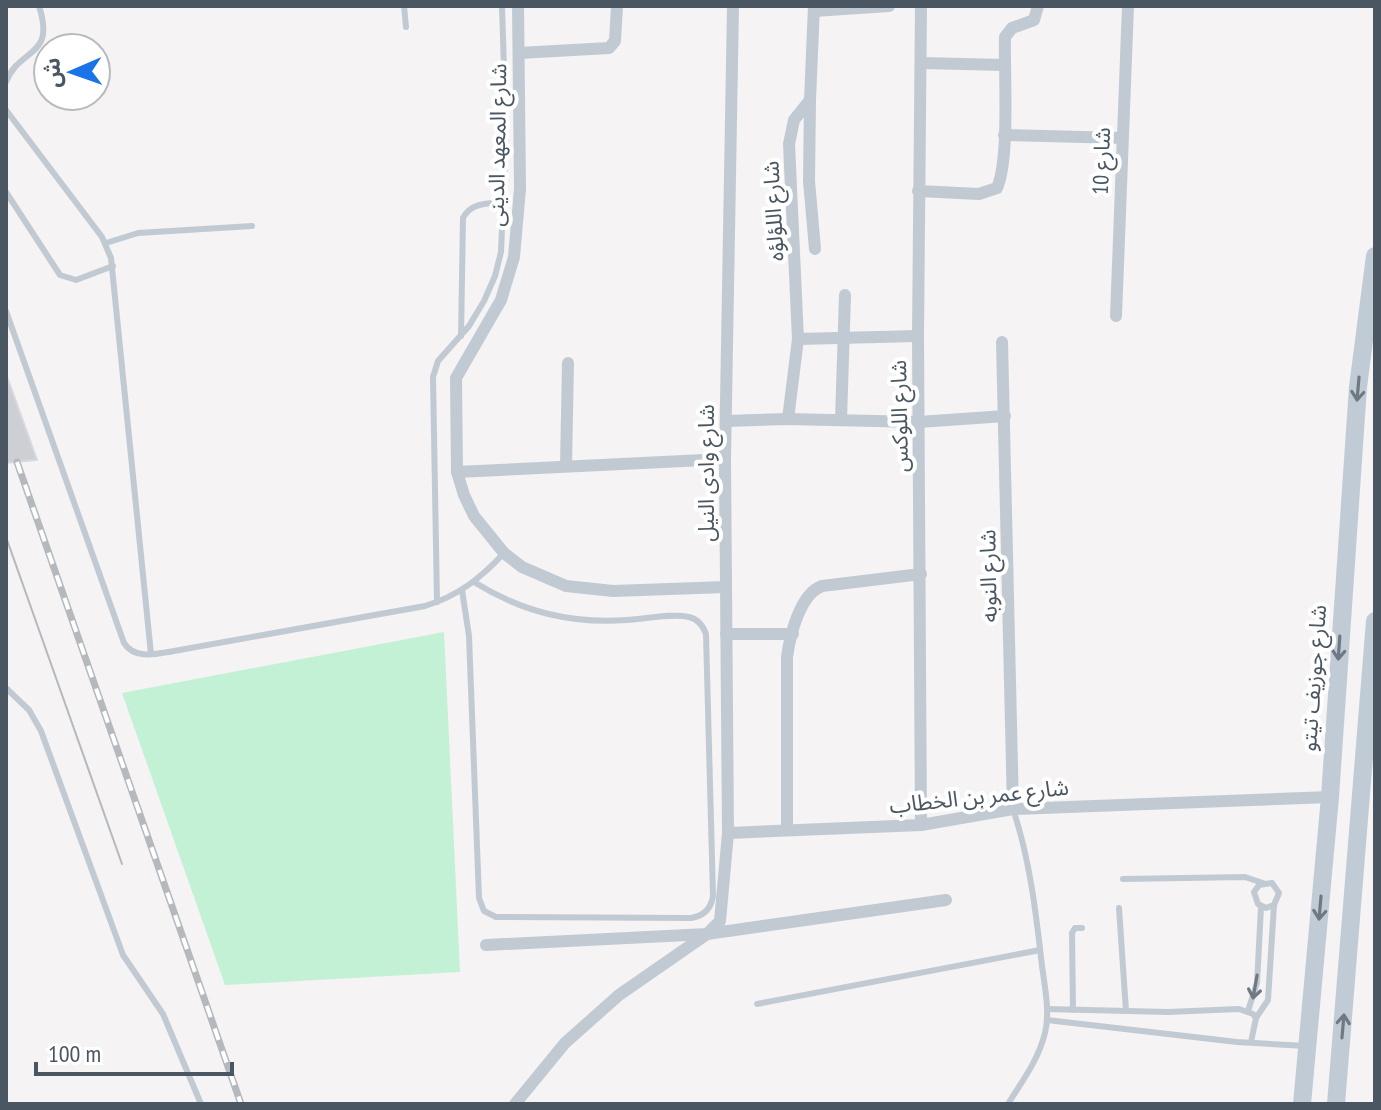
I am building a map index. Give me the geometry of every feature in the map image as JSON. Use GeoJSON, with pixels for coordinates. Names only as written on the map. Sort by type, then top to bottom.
{"type":"FeatureCollection","features":[{"type":"Feature","properties":{"kind":"main road","name":"شارع جوزيف تيتو"},"geometry":{"type":"LineString","coordinates":[[1302,1104],[1330,797],[1358,387],[1375,256]]}},
{"type":"Feature","properties":{"kind":"main road"},"geometry":{"type":"LineString","coordinates":[[1336,1104],[1375,621]]}},
{"type":"Feature","properties":{"kind":"street","name":"شارع المعهد الدينى"},"geometry":{"type":"LineString","coordinates":[[518,6],[520,189],[514,257],[501,300],[456,378],[457,472],[474,516],[504,553],[543,578],[589,590],[726,587]]}},
{"type":"Feature","properties":{"kind":"street"},"geometry":{"type":"LineString","coordinates":[[519,53],[609,48],[615,41],[617,6]]}},
{"type":"Feature","properties":{"kind":"street","name":"شارع وادى النيل"},"geometry":{"type":"LineString","coordinates":[[707,934],[720,921],[728,833],[725,459],[733,6]]}},
{"type":"Feature","properties":{"kind":"street"},"geometry":{"type":"LineString","coordinates":[[814,9],[889,6]]}},
{"type":"Feature","properties":{"kind":"street","name":"شارع اللوكس"},"geometry":{"type":"LineString","coordinates":[[921,6],[918,191],[921,825]]}},
{"type":"Feature","properties":{"kind":"street"},"geometry":{"type":"LineString","coordinates":[[918,191],[979,194],[997,188],[1004,135],[1006,33],[1012,28],[1031,23],[1037,16],[1038,6]]}},
{"type":"Feature","properties":{"kind":"street","name":"شارع 10"},"geometry":{"type":"LineString","coordinates":[[1116,316],[1128,6]]}},
{"type":"Feature","properties":{"kind":"street","name":"شارع اللؤلؤه"},"geometry":{"type":"LineString","coordinates":[[788,419],[798,339],[789,144],[794,120],[810,100],[814,9]]}},
{"type":"Feature","properties":{"kind":"street"},"geometry":{"type":"LineString","coordinates":[[921,63],[1004,65]]}},
{"type":"Feature","properties":{"kind":"street"},"geometry":{"type":"LineString","coordinates":[[810,100],[809,181],[815,249]]}},
{"type":"Feature","properties":{"kind":"street"},"geometry":{"type":"LineString","coordinates":[[1004,135],[1121,138]]}},
{"type":"Feature","properties":{"kind":"street"},"geometry":{"type":"LineString","coordinates":[[841,420],[845,295]]}},
{"type":"Feature","properties":{"kind":"street"},"geometry":{"type":"LineString","coordinates":[[798,339],[918,336]]}},
{"type":"Feature","properties":{"kind":"street","name":"شارع النوبه"},"geometry":{"type":"LineString","coordinates":[[1002,342],[1013,809]]}},
{"type":"Feature","properties":{"kind":"street"},"geometry":{"type":"LineString","coordinates":[[566,466],[568,363]]}},
{"type":"Feature","properties":{"kind":"street"},"geometry":{"type":"LineString","coordinates":[[726,421],[919,422],[1005,416]]}},
{"type":"Feature","properties":{"kind":"street"},"geometry":{"type":"LineString","coordinates":[[457,472],[725,459]]}},
{"type":"Feature","properties":{"kind":"street"},"geometry":{"type":"LineString","coordinates":[[787,830],[787,657],[809,594],[817,588],[921,574]]}},
{"type":"Feature","properties":{"kind":"street"},"geometry":{"type":"LineString","coordinates":[[726,634],[793,634]]}},
{"type":"Feature","properties":{"kind":"street","name":"شارع عمر بن الخطاب"},"geometry":{"type":"LineString","coordinates":[[728,833],[921,825],[1013,809],[1330,797]]}},
{"type":"Feature","properties":{"kind":"street"},"geometry":{"type":"LineString","coordinates":[[486,945],[707,934],[946,900]]}},
{"type":"Feature","properties":{"kind":"street"},"geometry":{"type":"LineString","coordinates":[[515,1104],[565,1043],[619,995],[707,934]]}},
{"type":"Feature","properties":{"kind":"lane"},"geometry":{"type":"LineString","coordinates":[[6,82],[11,71],[41,43],[44,25],[39,6]]}},
{"type":"Feature","properties":{"kind":"lane"},"geometry":{"type":"LineString","coordinates":[[404,6],[406,27]]}},
{"type":"Feature","properties":{"kind":"lane"},"geometry":{"type":"LineString","coordinates":[[437,602],[433,377],[438,361],[476,314],[495,276],[501,252],[506,79],[502,6]]}},
{"type":"Feature","properties":{"kind":"lane"},"geometry":{"type":"LineString","coordinates":[[6,110],[106,243],[113,266],[151,654]]}},
{"type":"Feature","properties":{"kind":"lane"},"geometry":{"type":"LineString","coordinates":[[6,192],[60,275],[76,280],[113,266]]}},
{"type":"Feature","properties":{"kind":"lane"},"geometry":{"type":"LineString","coordinates":[[461,336],[463,218],[476,205],[504,202]]}},
{"type":"Feature","properties":{"kind":"lane"},"geometry":{"type":"LineString","coordinates":[[106,243],[138,233],[252,226]]}},
{"type":"Feature","properties":{"kind":"lane"},"geometry":{"type":"LineString","coordinates":[[6,311],[124,643],[131,652],[151,654],[437,602],[474,582],[504,553]]}},
{"type":"Feature","properties":{"kind":"lane"},"geometry":{"type":"LineString","coordinates":[[462,590],[469,636],[479,898],[484,911],[496,917],[691,918],[702,915],[710,907],[713,896],[706,634],[701,624],[687,617],[608,621],[561,618],[516,605],[474,582]]}},
{"type":"Feature","properties":{"kind":"lane"},"geometry":{"type":"LineString","coordinates":[[6,688],[29,710],[41,731],[123,955],[163,1014],[201,1104]]}},
{"type":"Feature","properties":{"kind":"lane"},"geometry":{"type":"LineString","coordinates":[[1008,1104],[1038,1056],[1047,1020],[1028,865],[1013,809]]}},
{"type":"Feature","properties":{"kind":"lane"},"geometry":{"type":"LineString","coordinates":[[1123,879],[1245,877],[1272,883],[1278,889],[1279,898],[1274,905],[1268,1000],[1256,1018],[1251,1042]]}},
{"type":"Feature","properties":{"kind":"lane"},"geometry":{"type":"LineString","coordinates":[[1248,1011],[1257,983],[1261,907],[1255,901],[1254,892],[1263,883]]}},
{"type":"Feature","properties":{"kind":"lane"},"geometry":{"type":"LineString","coordinates":[[1261,907],[1274,905]]}},
{"type":"Feature","properties":{"kind":"lane"},"geometry":{"type":"LineString","coordinates":[[1119,908],[1126,1011]]}},
{"type":"Feature","properties":{"kind":"lane"},"geometry":{"type":"LineString","coordinates":[[1073,1010],[1072,933],[1075,928],[1082,928]]}},
{"type":"Feature","properties":{"kind":"lane"},"geometry":{"type":"LineString","coordinates":[[757,1004],[1040,950]]}},
{"type":"Feature","properties":{"kind":"lane"},"geometry":{"type":"LineString","coordinates":[[1047,1009],[1248,1011],[1256,1018]]}},
{"type":"Feature","properties":{"kind":"lane"},"geometry":{"type":"LineString","coordinates":[[1047,1020],[1308,1046]]}},
{"type":"Feature","properties":{"kind":"green space"},"geometry":{"type":"Polygon","coordinates":[[[444,632],[460,972],[225,985],[122,693],[444,632]]]}},
{"type":"Feature","properties":{"kind":"building"},"geometry":{"type":"Polygon","coordinates":[[[6,374],[37,460],[6,463],[6,374]]]}},
{"type":"Feature","properties":{"kind":"tram line"},"geometry":{"type":"LineString","coordinates":[[6,537],[122,864]]}},
{"type":"Feature","properties":{"kind":"railway"},"geometry":{"type":"LineString","coordinates":[[17,462],[241,1104]]}}]}
